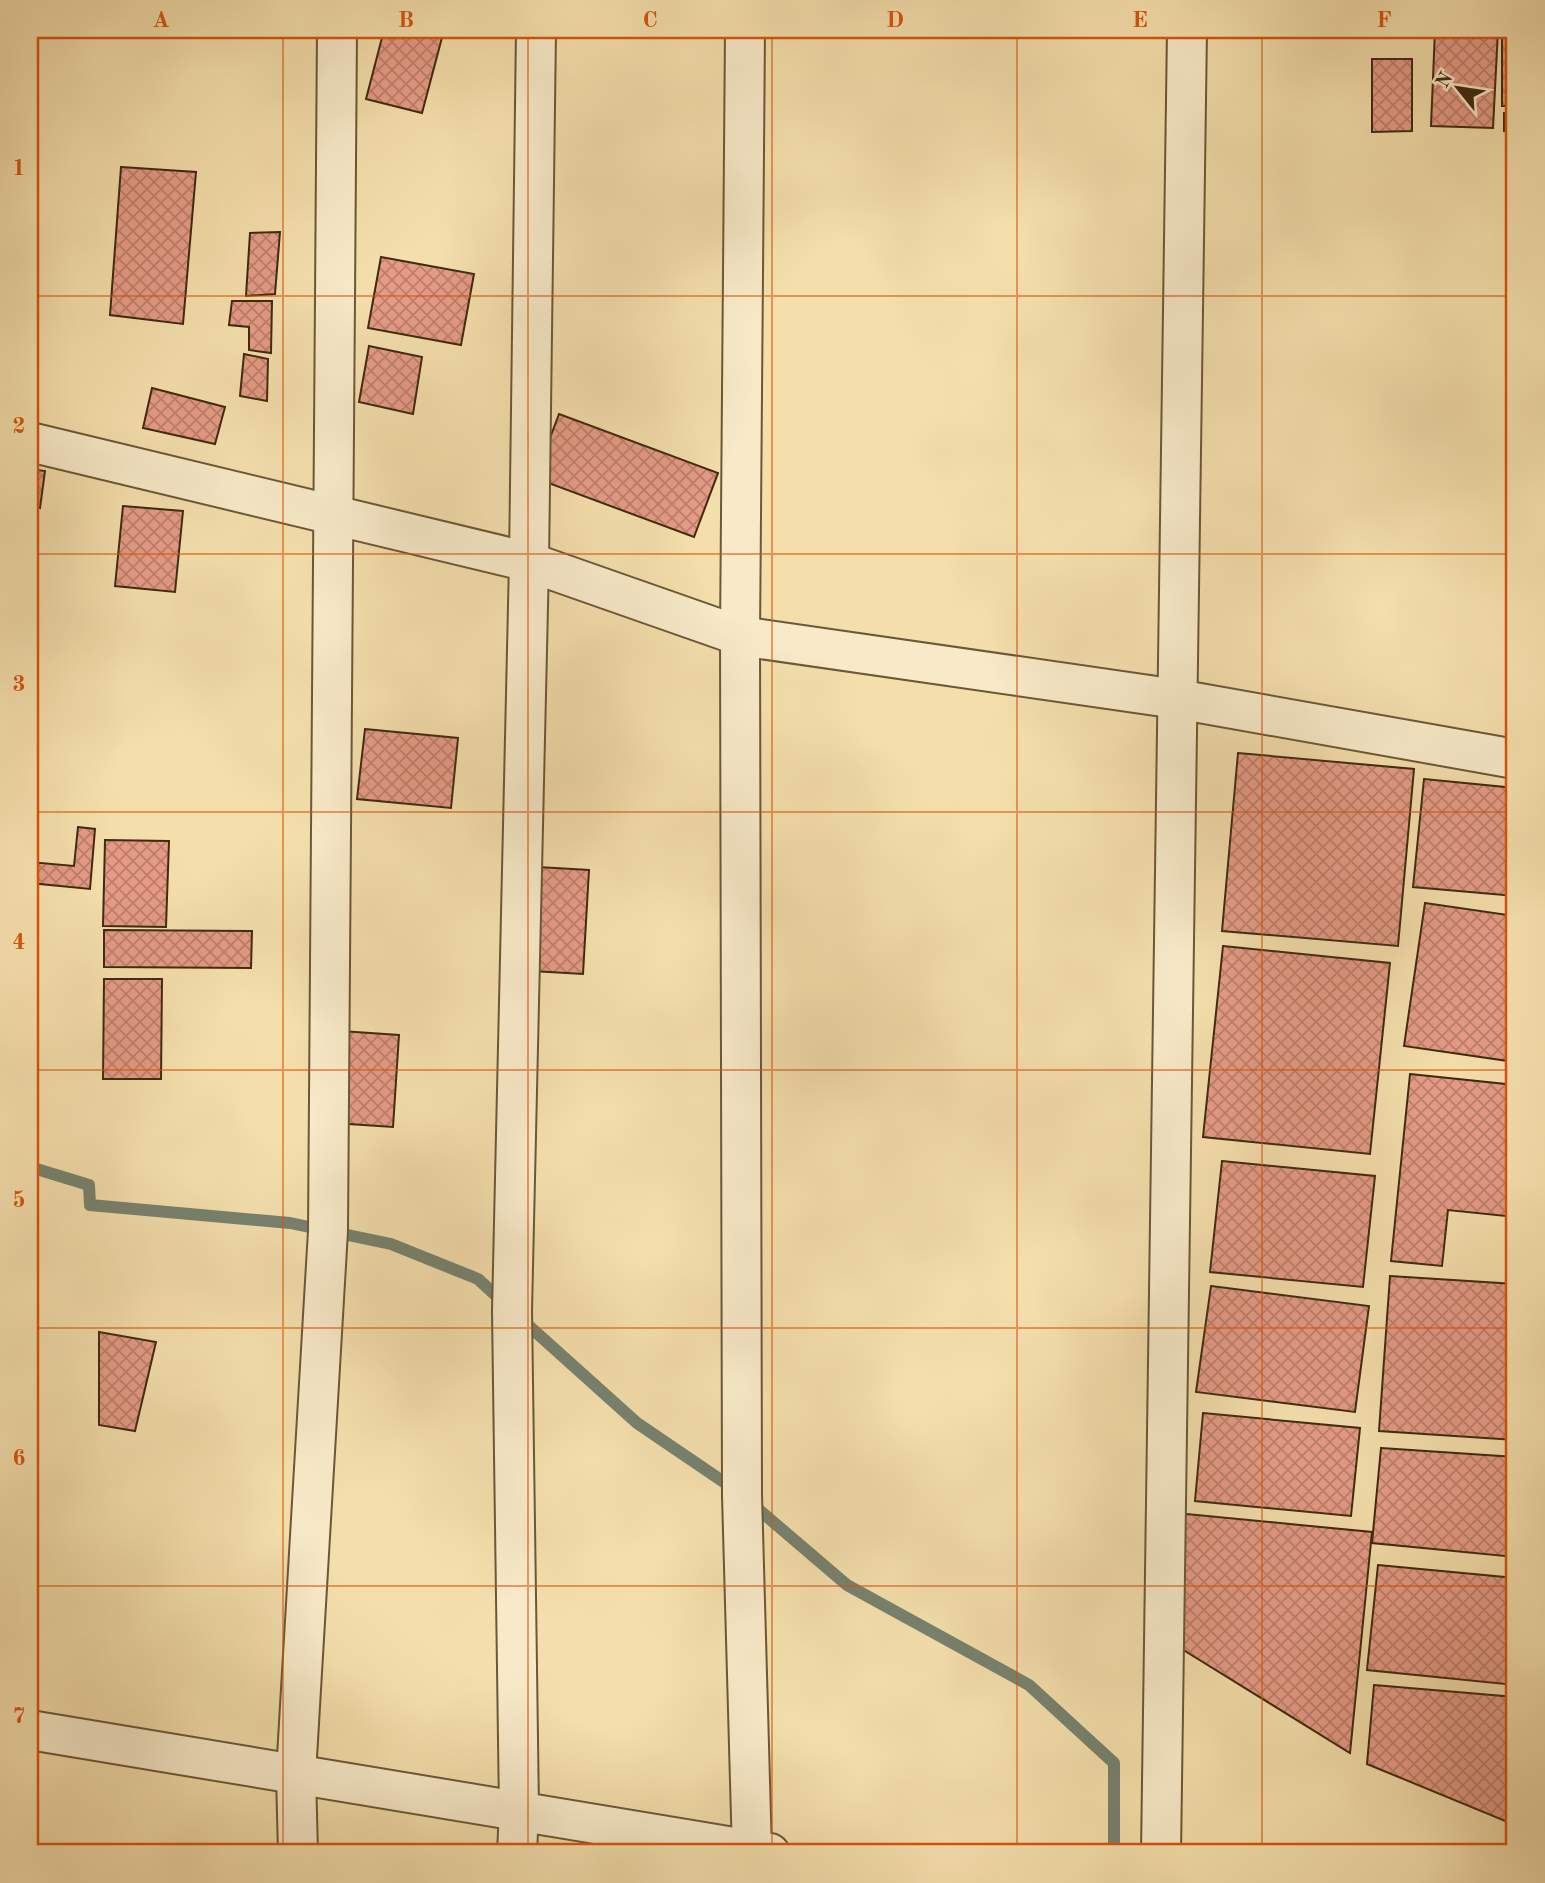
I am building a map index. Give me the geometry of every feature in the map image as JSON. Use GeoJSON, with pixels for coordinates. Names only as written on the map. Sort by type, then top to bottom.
{"type":"FeatureCollection","features":[{"type":"Feature","properties":{"kind":"street"},"geometry":{"type":"LineString","coordinates":[[299,1853],[296,1774],[328,1231],[337,30]]}},
{"type":"Feature","properties":{"kind":"street"},"geometry":{"type":"LineString","coordinates":[[517,1853],[519,1810],[512,1311],[529,562],[536,30]]}},
{"type":"Feature","properties":{"kind":"street"},"geometry":{"type":"LineString","coordinates":[[30,1730],[758,1852],[742,1495],[740,636],[745,30]]}},
{"type":"Feature","properties":{"kind":"street"},"geometry":{"type":"LineString","coordinates":[[1161,1853],[1187,30]]}},
{"type":"Feature","properties":{"kind":"street"},"geometry":{"type":"LineString","coordinates":[[30,442],[529,562],[740,636],[1177,699],[1515,759]]}},
{"type":"Feature","properties":{"kind":"building"},"geometry":{"type":"Polygon","coordinates":[[[384,30],[444,30],[422,113],[366,99],[384,30]]]}},
{"type":"Feature","properties":{"kind":"building"},"geometry":{"type":"Polygon","coordinates":[[[1435,30],[1498,30],[1493,128],[1431,126],[1435,30]]]}},
{"type":"Feature","properties":{"kind":"building"},"geometry":{"type":"Polygon","coordinates":[[[1502,30],[1515,30],[1515,106],[1502,106],[1502,30]]]}},
{"type":"Feature","properties":{"kind":"building"},"geometry":{"type":"Polygon","coordinates":[[[1372,59],[1412,59],[1412,131],[1372,132],[1372,59]]]}},
{"type":"Feature","properties":{"kind":"building"},"geometry":{"type":"Polygon","coordinates":[[[1504,113],[1515,113],[1515,132],[1504,131],[1504,113]]]}},
{"type":"Feature","properties":{"kind":"building"},"geometry":{"type":"Polygon","coordinates":[[[121,167],[196,172],[183,324],[110,315],[121,167]]]}},
{"type":"Feature","properties":{"kind":"building"},"geometry":{"type":"Polygon","coordinates":[[[280,232],[275,294],[246,296],[250,233],[280,232]]]}},
{"type":"Feature","properties":{"kind":"building"},"geometry":{"type":"Polygon","coordinates":[[[381,257],[474,274],[461,345],[368,328],[381,257]]]}},
{"type":"Feature","properties":{"kind":"building"},"geometry":{"type":"Polygon","coordinates":[[[232,301],[272,301],[271,353],[249,350],[249,327],[229,325],[232,301]]]}},
{"type":"Feature","properties":{"kind":"building"},"geometry":{"type":"Polygon","coordinates":[[[369,346],[422,357],[413,414],[359,402],[369,346]]]}},
{"type":"Feature","properties":{"kind":"building"},"geometry":{"type":"Polygon","coordinates":[[[244,354],[268,359],[267,401],[240,396],[244,354]]]}},
{"type":"Feature","properties":{"kind":"building"},"geometry":{"type":"Polygon","coordinates":[[[152,388],[225,407],[215,444],[143,428],[152,388]]]}},
{"type":"Feature","properties":{"kind":"building"},"geometry":{"type":"Polygon","coordinates":[[[559,414],[718,473],[694,537],[535,478],[559,414]]]}},
{"type":"Feature","properties":{"kind":"building"},"geometry":{"type":"Polygon","coordinates":[[[30,469],[45,471],[40,508],[30,506],[30,469]]]}},
{"type":"Feature","properties":{"kind":"building"},"geometry":{"type":"Polygon","coordinates":[[[123,506],[183,511],[175,592],[115,586],[123,506]]]}},
{"type":"Feature","properties":{"kind":"building"},"geometry":{"type":"Polygon","coordinates":[[[365,729],[458,738],[451,808],[357,799],[365,729]]]}},
{"type":"Feature","properties":{"kind":"building"},"geometry":{"type":"Polygon","coordinates":[[[1238,753],[1414,769],[1398,946],[1222,931],[1238,753]]]}},
{"type":"Feature","properties":{"kind":"building"},"geometry":{"type":"Polygon","coordinates":[[[1424,779],[1515,788],[1515,896],[1413,887],[1424,779]]]}},
{"type":"Feature","properties":{"kind":"building"},"geometry":{"type":"Polygon","coordinates":[[[78,827],[95,829],[90,889],[30,883],[30,862],[74,866],[78,827]]]}},
{"type":"Feature","properties":{"kind":"building"},"geometry":{"type":"Polygon","coordinates":[[[105,840],[169,841],[166,927],[103,926],[105,840]]]}},
{"type":"Feature","properties":{"kind":"building"},"geometry":{"type":"Polygon","coordinates":[[[538,867],[589,870],[583,974],[532,971],[538,867]]]}},
{"type":"Feature","properties":{"kind":"building"},"geometry":{"type":"Polygon","coordinates":[[[1425,903],[1515,916],[1515,1062],[1404,1046],[1425,903]]]}},
{"type":"Feature","properties":{"kind":"building"},"geometry":{"type":"Polygon","coordinates":[[[104,930],[252,931],[251,968],[104,967],[104,930]]]}},
{"type":"Feature","properties":{"kind":"building"},"geometry":{"type":"Polygon","coordinates":[[[1223,946],[1390,963],[1370,1154],[1203,1137],[1223,946]]]}},
{"type":"Feature","properties":{"kind":"building"},"geometry":{"type":"Polygon","coordinates":[[[104,979],[162,979],[161,1079],[103,1079],[104,979]]]}},
{"type":"Feature","properties":{"kind":"building"},"geometry":{"type":"Polygon","coordinates":[[[341,1031],[399,1035],[393,1127],[334,1123],[341,1031]]]}},
{"type":"Feature","properties":{"kind":"building"},"geometry":{"type":"Polygon","coordinates":[[[1410,1074],[1515,1085],[1515,1217],[1448,1210],[1442,1266],[1391,1261],[1410,1074]]]}},
{"type":"Feature","properties":{"kind":"building"},"geometry":{"type":"Polygon","coordinates":[[[1222,1161],[1375,1176],[1363,1287],[1210,1272],[1222,1161]]]}},
{"type":"Feature","properties":{"kind":"building"},"geometry":{"type":"Polygon","coordinates":[[[1390,1276],[1515,1284],[1515,1440],[1379,1431],[1390,1276]]]}},
{"type":"Feature","properties":{"kind":"building"},"geometry":{"type":"Polygon","coordinates":[[[1211,1286],[1369,1306],[1355,1412],[1196,1392],[1211,1286]]]}},
{"type":"Feature","properties":{"kind":"building"},"geometry":{"type":"Polygon","coordinates":[[[99,1332],[156,1342],[135,1431],[99,1425],[99,1332]]]}},
{"type":"Feature","properties":{"kind":"building"},"geometry":{"type":"Polygon","coordinates":[[[1203,1413],[1360,1428],[1351,1516],[1195,1501],[1203,1413]]]}},
{"type":"Feature","properties":{"kind":"building"},"geometry":{"type":"Polygon","coordinates":[[[1381,1448],[1515,1457],[1515,1557],[1372,1543],[1381,1448]]]}},
{"type":"Feature","properties":{"kind":"building"},"geometry":{"type":"Polygon","coordinates":[[[1176,1513],[1372,1532],[1350,1753],[1164,1638],[1176,1513]]]}},
{"type":"Feature","properties":{"kind":"building"},"geometry":{"type":"Polygon","coordinates":[[[1378,1565],[1515,1578],[1515,1685],[1367,1670],[1378,1565]]]}},
{"type":"Feature","properties":{"kind":"building"},"geometry":{"type":"Polygon","coordinates":[[[1374,1685],[1515,1697],[1515,1825],[1367,1764],[1374,1685]]]}},
{"type":"Feature","properties":{"kind":"waterway"},"geometry":{"type":"LineString","coordinates":[[30,1167],[89,1185],[90,1205],[290,1223],[391,1244],[478,1279],[503,1302]]}},
{"type":"Feature","properties":{"kind":"waterway"},"geometry":{"type":"LineString","coordinates":[[519,1317],[637,1423],[737,1491]]}},
{"type":"Feature","properties":{"kind":"waterway"},"geometry":{"type":"LineString","coordinates":[[751,1503],[847,1585],[1029,1685],[1114,1763],[1114,1853]]}}]}
